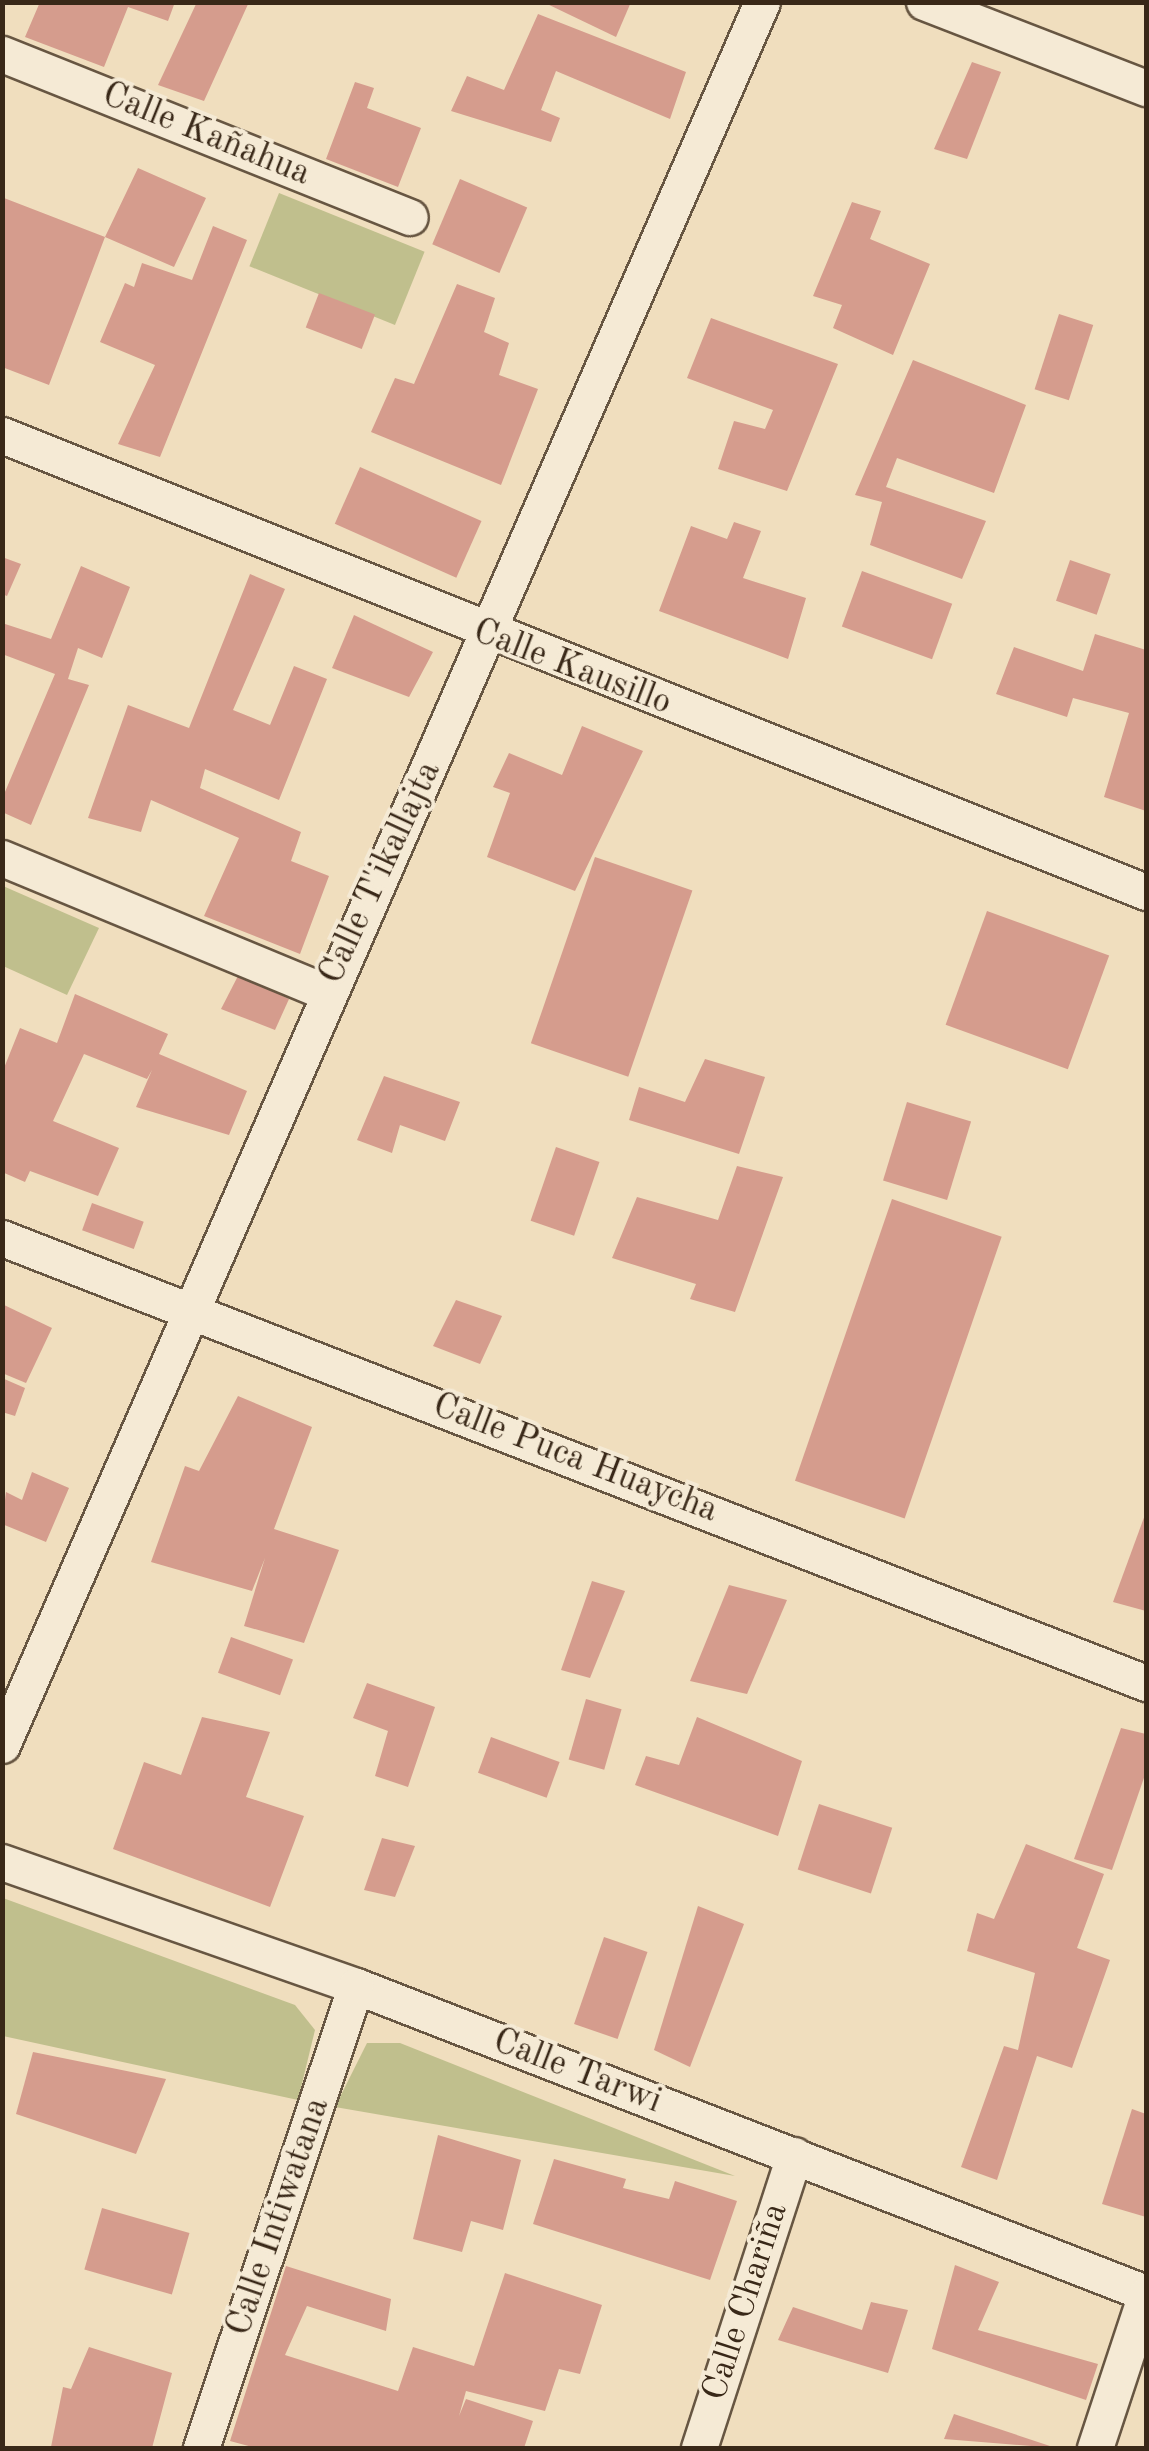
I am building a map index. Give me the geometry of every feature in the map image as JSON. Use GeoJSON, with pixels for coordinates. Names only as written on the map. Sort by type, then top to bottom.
{"type":"FeatureCollection","features":[{"type":"Feature","properties":{"kind":"street","name":"Calle T'ikallajta"},"geometry":{"type":"LineString","coordinates":[[2,1745],[325,992],[491,637],[762,2]]}},
{"type":"Feature","properties":{"kind":"street"},"geometry":{"type":"LineString","coordinates":[[924,2],[1146,88]]}},
{"type":"Feature","properties":{"kind":"street","name":"Calle Kañahua"},"geometry":{"type":"LineString","coordinates":[[2,54],[410,217]]}},
{"type":"Feature","properties":{"kind":"street","name":"Calle Kausillo"},"geometry":{"type":"LineString","coordinates":[[2,435],[491,637],[1146,892]]}},
{"type":"Feature","properties":{"kind":"street"},"geometry":{"type":"LineString","coordinates":[[2,858],[325,992]]}},
{"type":"Feature","properties":{"kind":"street","name":"Calle Puca Huaycha"},"geometry":{"type":"LineString","coordinates":[[2,1238],[191,1308],[1146,1683]]}},
{"type":"Feature","properties":{"kind":"street","name":"Calle Tarwi"},"geometry":{"type":"LineString","coordinates":[[2,1862],[356,1986],[1146,2293]]}},
{"type":"Feature","properties":{"kind":"street","name":"Calle Intiwatana"},"geometry":{"type":"LineString","coordinates":[[201,2448],[356,1986]]}},
{"type":"Feature","properties":{"kind":"street","name":"Calle Chariña"},"geometry":{"type":"LineString","coordinates":[[699,2448],[794,2155]]}},
{"type":"Feature","properties":{"kind":"street"},"geometry":{"type":"LineString","coordinates":[[1095,2448],[1146,2293]]}},
{"type":"Feature","properties":{"kind":"shaded area"},"geometry":{"type":"Polygon","coordinates":[[[279,193],[425,252],[395,325],[249,266],[279,193]]]}},
{"type":"Feature","properties":{"kind":"shaded area"},"geometry":{"type":"Polygon","coordinates":[[[3,886],[99,928],[67,995],[3,966],[3,886]]]}},
{"type":"Feature","properties":{"kind":"shaded area"},"geometry":{"type":"Polygon","coordinates":[[[3,1898],[295,2005],[315,2030],[298,2100],[3,2036],[3,1898]]]}},
{"type":"Feature","properties":{"kind":"shaded area"},"geometry":{"type":"Polygon","coordinates":[[[367,2043],[400,2043],[735,2176],[335,2107],[367,2043]]]}},
{"type":"Feature","properties":{"kind":"building"},"geometry":{"type":"Polygon","coordinates":[[[40,2],[175,2],[168,21],[128,7],[104,67],[25,37],[40,2]]]}},
{"type":"Feature","properties":{"kind":"building"},"geometry":{"type":"Polygon","coordinates":[[[197,2],[249,2],[204,101],[158,85],[197,2]]]}},
{"type":"Feature","properties":{"kind":"building"},"geometry":{"type":"Polygon","coordinates":[[[543,2],[631,2],[616,37],[543,2]]]}},
{"type":"Feature","properties":{"kind":"building"},"geometry":{"type":"Polygon","coordinates":[[[538,14],[686,72],[670,119],[556,71],[541,110],[560,118],[551,142],[451,111],[467,76],[504,90],[538,14]]]}},
{"type":"Feature","properties":{"kind":"building"},"geometry":{"type":"Polygon","coordinates":[[[972,62],[1001,72],[967,159],[934,149],[972,62]]]}},
{"type":"Feature","properties":{"kind":"building"},"geometry":{"type":"Polygon","coordinates":[[[355,82],[374,88],[367,108],[421,128],[398,187],[326,159],[355,82]]]}},
{"type":"Feature","properties":{"kind":"building"},"geometry":{"type":"Polygon","coordinates":[[[138,168],[206,198],[174,267],[105,237],[138,168]]]}},
{"type":"Feature","properties":{"kind":"building"},"geometry":{"type":"Polygon","coordinates":[[[460,179],[527,208],[499,273],[432,244],[460,179]]]}},
{"type":"Feature","properties":{"kind":"building"},"geometry":{"type":"Polygon","coordinates":[[[2,186],[4,198],[105,237],[49,385],[2,367],[2,186]]]}},
{"type":"Feature","properties":{"kind":"building"},"geometry":{"type":"Polygon","coordinates":[[[852,202],[881,211],[870,239],[930,264],[893,355],[833,328],[842,305],[813,296],[852,202]]]}},
{"type":"Feature","properties":{"kind":"building"},"geometry":{"type":"Polygon","coordinates":[[[213,226],[247,240],[160,457],[118,444],[155,365],[100,342],[125,283],[134,287],[142,263],[192,280],[213,226]]]}},
{"type":"Feature","properties":{"kind":"building"},"geometry":{"type":"Polygon","coordinates":[[[457,284],[495,298],[484,332],[509,343],[499,375],[538,389],[501,485],[371,432],[395,378],[414,384],[457,284]]]}},
{"type":"Feature","properties":{"kind":"building"},"geometry":{"type":"Polygon","coordinates":[[[319,293],[375,315],[362,349],[306,328],[319,293]]]}},
{"type":"Feature","properties":{"kind":"building"},"geometry":{"type":"Polygon","coordinates":[[[1059,314],[1093,325],[1069,400],[1035,389],[1059,314]]]}},
{"type":"Feature","properties":{"kind":"building"},"geometry":{"type":"Polygon","coordinates":[[[711,318],[838,364],[787,491],[718,469],[734,421],[765,429],[773,410],[687,378],[711,318]]]}},
{"type":"Feature","properties":{"kind":"building"},"geometry":{"type":"Polygon","coordinates":[[[913,360],[1026,405],[994,493],[897,458],[886,487],[986,521],[962,579],[870,545],[882,502],[855,495],[913,360]]]}},
{"type":"Feature","properties":{"kind":"building"},"geometry":{"type":"Polygon","coordinates":[[[360,467],[482,521],[456,578],[335,524],[360,467]]]}},
{"type":"Feature","properties":{"kind":"building"},"geometry":{"type":"Polygon","coordinates":[[[734,522],[761,531],[743,578],[806,598],[788,659],[659,611],[691,526],[727,539],[734,522]]]}},
{"type":"Feature","properties":{"kind":"building"},"geometry":{"type":"Polygon","coordinates":[[[2,557],[21,564],[7,596],[2,594],[2,557]]]}},
{"type":"Feature","properties":{"kind":"building"},"geometry":{"type":"Polygon","coordinates":[[[1070,560],[1111,574],[1097,615],[1056,601],[1070,560]]]}},
{"type":"Feature","properties":{"kind":"building"},"geometry":{"type":"Polygon","coordinates":[[[81,566],[130,587],[102,658],[78,648],[68,679],[89,685],[31,825],[2,812],[2,799],[55,674],[2,654],[2,623],[51,639],[81,566]]]}},
{"type":"Feature","properties":{"kind":"building"},"geometry":{"type":"Polygon","coordinates":[[[862,571],[952,604],[932,659],[842,626],[862,571]]]}},
{"type":"Feature","properties":{"kind":"building"},"geometry":{"type":"Polygon","coordinates":[[[250,574],[285,589],[233,710],[270,725],[294,666],[327,679],[279,800],[205,769],[200,788],[301,832],[291,861],[329,876],[300,954],[204,916],[239,838],[151,800],[141,832],[88,818],[128,705],[189,728],[250,574]]]}},
{"type":"Feature","properties":{"kind":"building"},"geometry":{"type":"Polygon","coordinates":[[[354,615],[433,652],[409,697],[332,668],[354,615]]]}},
{"type":"Feature","properties":{"kind":"building"},"geometry":{"type":"Polygon","coordinates":[[[1095,634],[1146,650],[1146,811],[1104,797],[1129,713],[1073,698],[1067,717],[996,694],[1014,647],[1083,671],[1095,634]]]}},
{"type":"Feature","properties":{"kind":"building"},"geometry":{"type":"Polygon","coordinates":[[[582,726],[643,751],[575,891],[487,857],[510,793],[493,787],[509,753],[562,775],[582,726]]]}},
{"type":"Feature","properties":{"kind":"building"},"geometry":{"type":"Polygon","coordinates":[[[595,857],[692,891],[628,1077],[531,1043],[595,857]]]}},
{"type":"Feature","properties":{"kind":"building"},"geometry":{"type":"Polygon","coordinates":[[[987,911],[1109,955],[1068,1069],[946,1025],[987,911]]]}},
{"type":"Feature","properties":{"kind":"building"},"geometry":{"type":"Polygon","coordinates":[[[239,974],[289,999],[275,1030],[221,1009],[239,974]]]}},
{"type":"Feature","properties":{"kind":"building"},"geometry":{"type":"Polygon","coordinates":[[[75,994],[168,1034],[159,1054],[247,1091],[229,1135],[136,1107],[152,1070],[147,1079],[84,1054],[53,1121],[119,1148],[98,1196],[30,1171],[25,1182],[2,1172],[2,1073],[20,1028],[57,1043],[75,994]]]}},
{"type":"Feature","properties":{"kind":"building"},"geometry":{"type":"Polygon","coordinates":[[[705,1059],[765,1077],[739,1154],[629,1120],[639,1087],[685,1102],[705,1059]]]}},
{"type":"Feature","properties":{"kind":"building"},"geometry":{"type":"Polygon","coordinates":[[[384,1076],[460,1102],[445,1141],[400,1125],[392,1153],[357,1140],[384,1076]]]}},
{"type":"Feature","properties":{"kind":"building"},"geometry":{"type":"Polygon","coordinates":[[[907,1102],[971,1122],[947,1200],[883,1180],[907,1102]]]}},
{"type":"Feature","properties":{"kind":"building"},"geometry":{"type":"Polygon","coordinates":[[[556,1147],[599,1162],[574,1236],[531,1221],[556,1147]]]}},
{"type":"Feature","properties":{"kind":"building"},"geometry":{"type":"Polygon","coordinates":[[[737,1166],[783,1177],[735,1312],[690,1299],[696,1284],[612,1258],[637,1197],[718,1220],[737,1166]]]}},
{"type":"Feature","properties":{"kind":"building"},"geometry":{"type":"Polygon","coordinates":[[[892,1199],[1002,1237],[905,1519],[795,1481],[892,1199]]]}},
{"type":"Feature","properties":{"kind":"building"},"geometry":{"type":"Polygon","coordinates":[[[92,1203],[144,1222],[134,1249],[82,1230],[92,1203]]]}},
{"type":"Feature","properties":{"kind":"building"},"geometry":{"type":"Polygon","coordinates":[[[456,1300],[502,1316],[480,1364],[433,1346],[456,1300]]]}},
{"type":"Feature","properties":{"kind":"building"},"geometry":{"type":"Polygon","coordinates":[[[2,1304],[52,1328],[26,1383],[2,1373],[2,1304]]]}},
{"type":"Feature","properties":{"kind":"building"},"geometry":{"type":"Polygon","coordinates":[[[2,1378],[25,1388],[15,1416],[2,1412],[2,1378]]]}},
{"type":"Feature","properties":{"kind":"building"},"geometry":{"type":"Polygon","coordinates":[[[238,1396],[312,1427],[274,1529],[339,1550],[304,1643],[244,1626],[265,1558],[252,1591],[151,1562],[185,1466],[199,1471],[238,1396]]]}},
{"type":"Feature","properties":{"kind":"building"},"geometry":{"type":"Polygon","coordinates":[[[32,1472],[69,1488],[46,1542],[2,1524],[6,1492],[22,1500],[32,1472]]]}},
{"type":"Feature","properties":{"kind":"building"},"geometry":{"type":"Polygon","coordinates":[[[1146,1512],[1146,1611],[1113,1602],[1146,1512]]]}},
{"type":"Feature","properties":{"kind":"building"},"geometry":{"type":"Polygon","coordinates":[[[592,1581],[625,1591],[590,1678],[561,1670],[592,1581]]]}},
{"type":"Feature","properties":{"kind":"building"},"geometry":{"type":"Polygon","coordinates":[[[729,1585],[787,1600],[747,1694],[690,1681],[729,1585]]]}},
{"type":"Feature","properties":{"kind":"building"},"geometry":{"type":"Polygon","coordinates":[[[231,1637],[293,1660],[280,1695],[218,1673],[231,1637]]]}},
{"type":"Feature","properties":{"kind":"building"},"geometry":{"type":"Polygon","coordinates":[[[367,1683],[435,1707],[408,1787],[375,1776],[388,1731],[353,1718],[367,1683]]]}},
{"type":"Feature","properties":{"kind":"building"},"geometry":{"type":"Polygon","coordinates":[[[586,1699],[622,1709],[604,1770],[569,1760],[586,1699]]]}},
{"type":"Feature","properties":{"kind":"building"},"geometry":{"type":"Polygon","coordinates":[[[202,1717],[270,1732],[246,1797],[304,1816],[270,1907],[113,1849],[144,1762],[181,1775],[202,1717]]]}},
{"type":"Feature","properties":{"kind":"building"},"geometry":{"type":"Polygon","coordinates":[[[697,1717],[802,1761],[778,1836],[635,1785],[646,1756],[679,1765],[697,1717]]]}},
{"type":"Feature","properties":{"kind":"building"},"geometry":{"type":"Polygon","coordinates":[[[1121,1728],[1146,1734],[1146,1772],[1112,1870],[1074,1859],[1121,1728]]]}},
{"type":"Feature","properties":{"kind":"building"},"geometry":{"type":"Polygon","coordinates":[[[491,1737],[560,1762],[547,1798],[478,1773],[491,1737]]]}},
{"type":"Feature","properties":{"kind":"building"},"geometry":{"type":"Polygon","coordinates":[[[819,1804],[892,1828],[871,1893],[798,1870],[819,1804]]]}},
{"type":"Feature","properties":{"kind":"building"},"geometry":{"type":"Polygon","coordinates":[[[382,1838],[415,1846],[395,1897],[364,1890],[382,1838]]]}},
{"type":"Feature","properties":{"kind":"building"},"geometry":{"type":"Polygon","coordinates":[[[1026,1844],[1104,1874],[1077,1948],[1110,1960],[1072,2068],[1037,2056],[997,2180],[961,2167],[1004,2046],[1018,2050],[1035,1973],[967,1951],[977,1913],[994,1919],[1026,1844]]]}},
{"type":"Feature","properties":{"kind":"building"},"geometry":{"type":"Polygon","coordinates":[[[698,1906],[744,1924],[690,2067],[654,2050],[698,1906]]]}},
{"type":"Feature","properties":{"kind":"building"},"geometry":{"type":"Polygon","coordinates":[[[604,1937],[647,1952],[618,2039],[574,2024],[604,1937]]]}},
{"type":"Feature","properties":{"kind":"building"},"geometry":{"type":"Polygon","coordinates":[[[33,2052],[166,2079],[136,2154],[16,2114],[33,2052]]]}},
{"type":"Feature","properties":{"kind":"building"},"geometry":{"type":"Polygon","coordinates":[[[1132,2109],[1146,2114],[1146,2217],[1102,2204],[1132,2109]]]}},
{"type":"Feature","properties":{"kind":"building"},"geometry":{"type":"Polygon","coordinates":[[[438,2135],[521,2160],[503,2230],[471,2221],[462,2252],[413,2239],[438,2135]]]}},
{"type":"Feature","properties":{"kind":"building"},"geometry":{"type":"Polygon","coordinates":[[[554,2159],[626,2179],[623,2188],[669,2199],[675,2181],[737,2201],[710,2280],[533,2224],[554,2159]]]}},
{"type":"Feature","properties":{"kind":"building"},"geometry":{"type":"Polygon","coordinates":[[[102,2208],[189,2233],[172,2295],[84,2270],[102,2208]]]}},
{"type":"Feature","properties":{"kind":"building"},"geometry":{"type":"Polygon","coordinates":[[[955,2265],[999,2282],[978,2330],[1098,2364],[1086,2400],[932,2349],[955,2265]]]}},
{"type":"Feature","properties":{"kind":"building"},"geometry":{"type":"Polygon","coordinates":[[[286,2266],[391,2299],[386,2331],[307,2306],[285,2355],[398,2391],[413,2347],[474,2366],[505,2273],[602,2305],[580,2374],[559,2369],[545,2411],[466,2391],[459,2416],[466,2399],[533,2421],[524,2448],[256,2448],[230,2441],[286,2266]]]}},
{"type":"Feature","properties":{"kind":"building"},"geometry":{"type":"Polygon","coordinates":[[[871,2302],[908,2310],[888,2373],[778,2340],[793,2307],[862,2330],[871,2302]]]}},
{"type":"Feature","properties":{"kind":"building"},"geometry":{"type":"Polygon","coordinates":[[[89,2347],[172,2373],[152,2448],[51,2447],[63,2387],[71,2389],[89,2347]]]}},
{"type":"Feature","properties":{"kind":"building"},"geometry":{"type":"Polygon","coordinates":[[[954,2414],[1056,2448],[944,2439],[954,2414]]]}}]}
